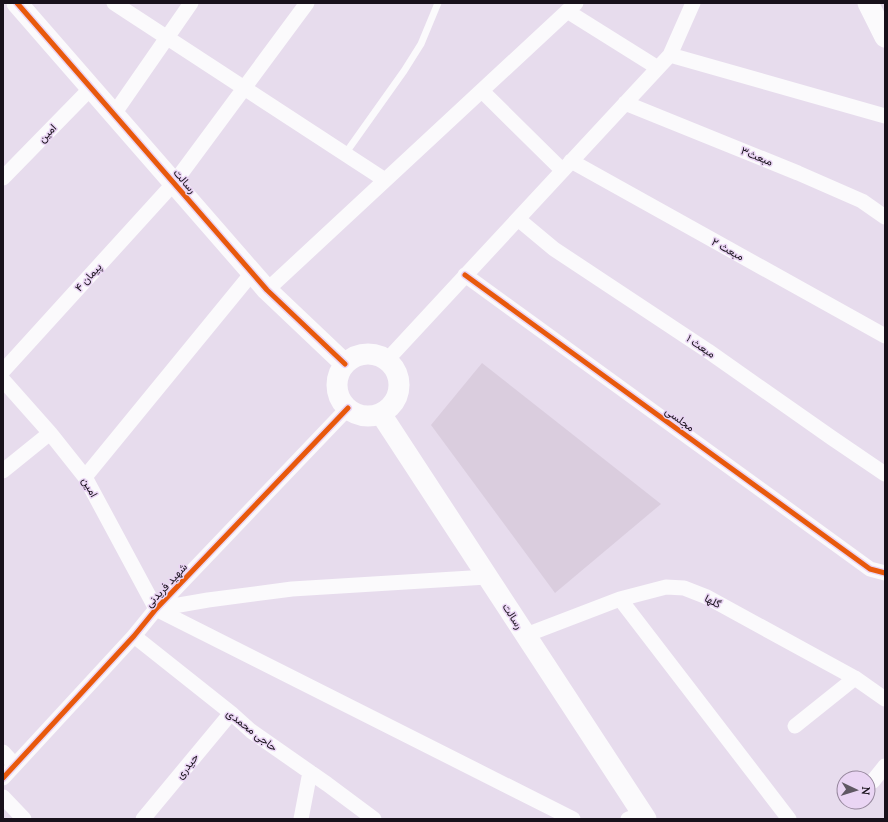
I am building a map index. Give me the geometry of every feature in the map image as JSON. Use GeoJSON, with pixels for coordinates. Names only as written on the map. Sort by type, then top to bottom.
{"type":"FeatureCollection","features":[{"type":"Feature","properties":{"kind":"street","name":"رسالت"},"geometry":{"type":"LineString","coordinates":[[18,3],[267,290],[345,364]]}},
{"type":"Feature","properties":{"kind":"street"},"geometry":{"type":"LineString","coordinates":[[114,3],[385,180]]}},
{"type":"Feature","properties":{"kind":"street"},"geometry":{"type":"LineString","coordinates":[[114,114],[191,3]]}},
{"type":"Feature","properties":{"kind":"street","name":"پیمان ۴"},"geometry":{"type":"LineString","coordinates":[[3,371],[174,183],[307,3]]}},
{"type":"Feature","properties":{"kind":"street"},"geometry":{"type":"LineString","coordinates":[[387,360],[670,55],[693,3]]}},
{"type":"Feature","properties":{"kind":"street"},"geometry":{"type":"LineString","coordinates":[[267,290],[572,7],[658,68]]}},
{"type":"Feature","properties":{"kind":"street"},"geometry":{"type":"LineString","coordinates":[[875,8],[885,37]]}},
{"type":"Feature","properties":{"kind":"street"},"geometry":{"type":"LineString","coordinates":[[670,55],[885,116]]}},
{"type":"Feature","properties":{"kind":"street","name":"امین"},"geometry":{"type":"LineString","coordinates":[[3,178],[91,88]]}},
{"type":"Feature","properties":{"kind":"street","name":"مبعث ۲"},"geometry":{"type":"LineString","coordinates":[[482,90],[566,166],[885,336]]}},
{"type":"Feature","properties":{"kind":"street","name":"مبعث۳"},"geometry":{"type":"LineString","coordinates":[[625,103],[798,172],[862,201],[885,217]]}},
{"type":"Feature","properties":{"kind":"street","name":"مبعث ۱"},"geometry":{"type":"LineString","coordinates":[[518,219],[554,249],[708,351],[885,474]]}},
{"type":"Feature","properties":{"kind":"street"},"geometry":{"type":"LineString","coordinates":[[85,477],[252,273]]}},
{"type":"Feature","properties":{"kind":"street","name":"مجلسی"},"geometry":{"type":"LineString","coordinates":[[465,275],[870,569],[885,573]]}},
{"type":"Feature","properties":{"kind":"street"},"geometry":{"type":"LineString","coordinates":[[365,354],[379,355],[387,360],[395,368],[399,378],[400,389],[396,399],[390,408],[381,414],[363,416],[355,413],[341,401],[338,387],[340,372],[345,364],[352,358],[365,354]]}},
{"type":"Feature","properties":{"kind":"street","name":"امین"},"geometry":{"type":"LineString","coordinates":[[3,380],[50,433],[85,477],[156,609]]}},
{"type":"Feature","properties":{"kind":"street","name":"شهید فریدنی"},"geometry":{"type":"LineString","coordinates":[[3,778],[134,636],[156,609],[348,408]]}},
{"type":"Feature","properties":{"kind":"street","name":"رسالت"},"geometry":{"type":"LineString","coordinates":[[381,414],[526,635],[639,817]]}},
{"type":"Feature","properties":{"kind":"street"},"geometry":{"type":"LineString","coordinates":[[3,471],[50,433]]}},
{"type":"Feature","properties":{"kind":"street"},"geometry":{"type":"LineString","coordinates":[[156,609],[208,600],[292,589],[487,577]]}},
{"type":"Feature","properties":{"kind":"street","name":"گلها"},"geometry":{"type":"LineString","coordinates":[[526,635],[620,599],[666,587],[684,588],[707,597],[855,678],[885,699]]}},
{"type":"Feature","properties":{"kind":"street"},"geometry":{"type":"LineString","coordinates":[[620,599],[789,819]]}},
{"type":"Feature","properties":{"kind":"street"},"geometry":{"type":"LineString","coordinates":[[156,609],[573,819]]}},
{"type":"Feature","properties":{"kind":"street","name":"حاجی محمدی"},"geometry":{"type":"LineString","coordinates":[[134,636],[231,713],[251,732],[310,772],[374,819]]}},
{"type":"Feature","properties":{"kind":"street"},"geometry":{"type":"LineString","coordinates":[[795,726],[855,678]]}},
{"type":"Feature","properties":{"kind":"street","name":"حیدری"},"geometry":{"type":"LineString","coordinates":[[143,819],[231,713]]}},
{"type":"Feature","properties":{"kind":"street"},"geometry":{"type":"LineString","coordinates":[[3,752],[15,766]]}},
{"type":"Feature","properties":{"kind":"street"},"geometry":{"type":"LineString","coordinates":[[876,777],[885,766]]}},
{"type":"Feature","properties":{"kind":"street"},"geometry":{"type":"LineString","coordinates":[[301,819],[310,772]]}},
{"type":"Feature","properties":{"kind":"street"},"geometry":{"type":"LineString","coordinates":[[3,797],[24,819]]}},
{"type":"Feature","properties":{"kind":"lane"},"geometry":{"type":"LineString","coordinates":[[345,154],[404,71],[421,44],[438,3]]}},
{"type":"Feature","properties":{"kind":"shaded area"},"geometry":{"type":"Polygon","coordinates":[[[482,363],[661,504],[555,593],[431,425],[482,363]]]}},
{"type":"Feature","properties":{"kind":"cycle path"},"geometry":{"type":"LineString","coordinates":[[17,3],[267,290],[345,364]]}},
{"type":"Feature","properties":{"kind":"cycle path"},"geometry":{"type":"LineString","coordinates":[[465,275],[870,569],[885,573]]}},
{"type":"Feature","properties":{"kind":"cycle path"},"geometry":{"type":"LineString","coordinates":[[3,778],[134,636],[156,609],[348,408]]}}]}
